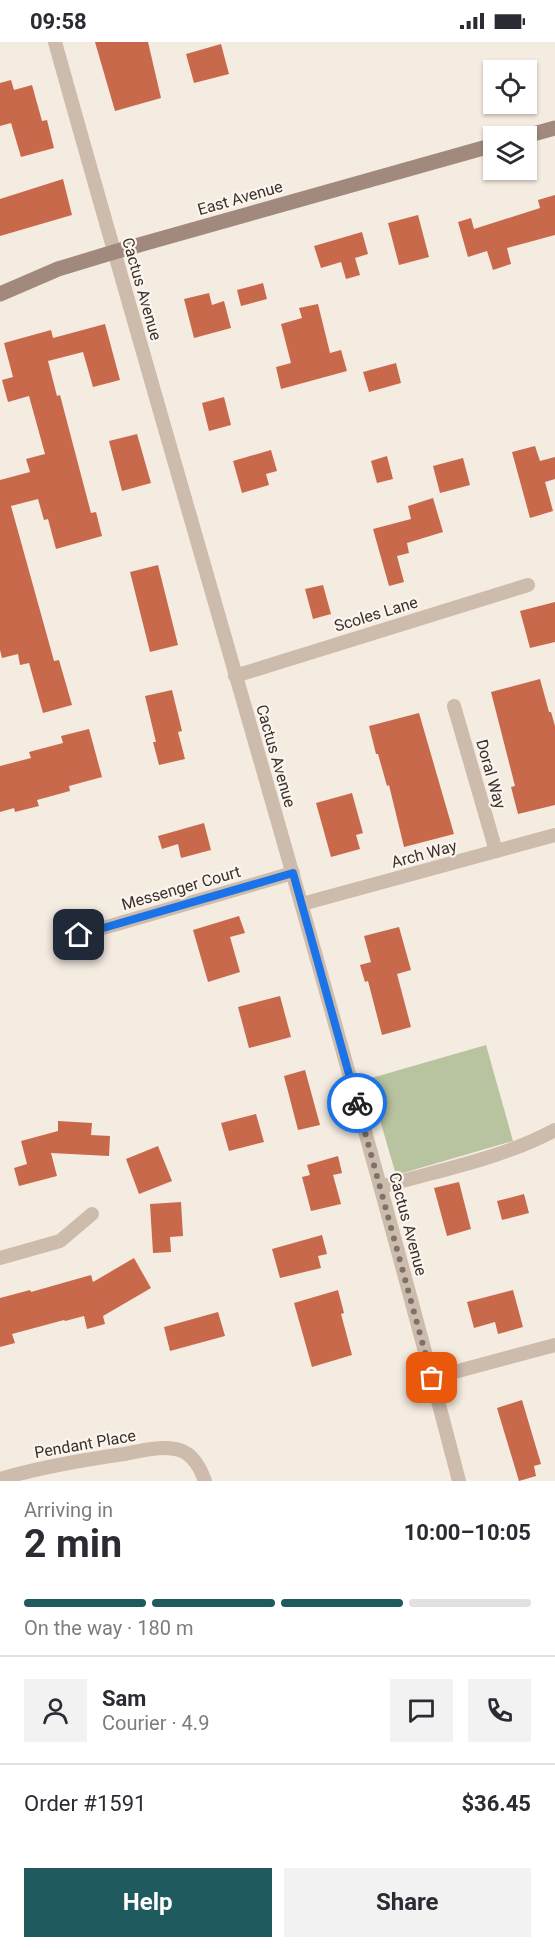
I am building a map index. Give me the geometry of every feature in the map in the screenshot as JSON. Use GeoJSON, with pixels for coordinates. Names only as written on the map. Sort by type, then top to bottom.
{"type":"FeatureCollection","features":[{"type":"Feature","properties":{"kind":"main road"},"geometry":{"type":"LineString","coordinates":[[537,133],[555,128]]}},
{"type":"Feature","properties":{"kind":"main road","name":"East Avenue"},"geometry":{"type":"LineString","coordinates":[[0,294],[58,269],[114,252],[483,148]]}},
{"type":"Feature","properties":{"kind":"street","name":"Cactus Avenue"},"geometry":{"type":"LineString","coordinates":[[55,42],[302,904],[381,1187],[459,1481]]}},
{"type":"Feature","properties":{"kind":"street","name":"Scoles Lane"},"geometry":{"type":"LineString","coordinates":[[235,676],[528,585]]}},
{"type":"Feature","properties":{"kind":"street","name":"Doral Way"},"geometry":{"type":"LineString","coordinates":[[454,706],[496,851]]}},
{"type":"Feature","properties":{"kind":"street","name":"Arch Way"},"geometry":{"type":"LineString","coordinates":[[302,904],[555,835]]}},
{"type":"Feature","properties":{"kind":"street","name":"Messenger Court"},"geometry":{"type":"LineString","coordinates":[[79,935],[293,873]]}},
{"type":"Feature","properties":{"kind":"street"},"geometry":{"type":"LineString","coordinates":[[534,1141],[555,1119]]}},
{"type":"Feature","properties":{"kind":"street"},"geometry":{"type":"LineString","coordinates":[[381,1187],[507,1152],[555,1130]]}},
{"type":"Feature","properties":{"kind":"street"},"geometry":{"type":"LineString","coordinates":[[0,1258],[60,1241],[92,1214]]}},
{"type":"Feature","properties":{"kind":"street"},"geometry":{"type":"LineString","coordinates":[[432,1378],[555,1345]]}},
{"type":"Feature","properties":{"kind":"street","name":"Pendant Place"},"geometry":{"type":"LineString","coordinates":[[0,1479],[67,1462],[157,1448],[176,1449],[189,1455],[196,1462],[205,1481]]}},
{"type":"Feature","properties":{"kind":"green space"},"geometry":{"type":"Polygon","coordinates":[[[486,1045],[513,1141],[396,1175],[368,1079],[486,1045]]]}},
{"type":"Feature","properties":{"kind":"building"},"geometry":{"type":"Polygon","coordinates":[[[95,42],[148,42],[161,98],[115,111],[95,42]]]}},
{"type":"Feature","properties":{"kind":"building"},"geometry":{"type":"Polygon","coordinates":[[[221,44],[229,74],[194,83],[186,54],[221,44]]]}},
{"type":"Feature","properties":{"kind":"building"},"geometry":{"type":"Polygon","coordinates":[[[11,80],[14,90],[32,85],[42,121],[47,120],[54,148],[21,157],[11,123],[0,126],[0,83],[11,80]]]}},
{"type":"Feature","properties":{"kind":"building"},"geometry":{"type":"Polygon","coordinates":[[[63,179],[72,215],[0,236],[0,199],[63,179]]]}},
{"type":"Feature","properties":{"kind":"building"},"geometry":{"type":"Polygon","coordinates":[[[555,195],[555,235],[507,248],[511,264],[493,270],[487,251],[468,257],[458,222],[471,218],[474,229],[540,208],[538,200],[555,195]]]}},
{"type":"Feature","properties":{"kind":"building"},"geometry":{"type":"Polygon","coordinates":[[[418,215],[429,257],[399,265],[388,223],[418,215]]]}},
{"type":"Feature","properties":{"kind":"building"},"geometry":{"type":"Polygon","coordinates":[[[362,232],[368,254],[355,258],[360,275],[346,279],[341,262],[321,268],[314,246],[362,232]]]}},
{"type":"Feature","properties":{"kind":"building"},"geometry":{"type":"Polygon","coordinates":[[[263,283],[267,299],[241,306],[237,290],[263,283]]]}},
{"type":"Feature","properties":{"kind":"building"},"geometry":{"type":"Polygon","coordinates":[[[209,293],[212,305],[224,301],[231,328],[194,338],[184,299],[209,293]]]}},
{"type":"Feature","properties":{"kind":"building"},"geometry":{"type":"Polygon","coordinates":[[[318,304],[330,353],[341,350],[347,371],[281,389],[276,367],[291,363],[281,324],[302,318],[299,308],[318,304]]]}},
{"type":"Feature","properties":{"kind":"building"},"geometry":{"type":"Polygon","coordinates":[[[105,324],[120,380],[93,387],[83,352],[48,361],[57,396],[60,395],[91,513],[96,512],[102,536],[56,549],[48,519],[44,520],[38,499],[11,506],[54,661],[59,660],[72,705],[43,713],[29,663],[20,665],[18,654],[2,658],[0,650],[0,480],[30,472],[26,459],[45,454],[29,396],[8,402],[2,380],[13,377],[4,343],[51,330],[53,338],[105,324]]]}},
{"type":"Feature","properties":{"kind":"building"},"geometry":{"type":"Polygon","coordinates":[[[396,363],[401,383],[369,392],[363,372],[396,363]]]}},
{"type":"Feature","properties":{"kind":"building"},"geometry":{"type":"Polygon","coordinates":[[[224,397],[231,425],[209,431],[202,403],[224,397]]]}},
{"type":"Feature","properties":{"kind":"building"},"geometry":{"type":"Polygon","coordinates":[[[137,434],[151,483],[122,491],[109,441],[137,434]]]}},
{"type":"Feature","properties":{"kind":"building"},"geometry":{"type":"Polygon","coordinates":[[[535,446],[540,461],[555,457],[555,479],[545,482],[553,511],[530,518],[512,452],[535,446]]]}},
{"type":"Feature","properties":{"kind":"building"},"geometry":{"type":"Polygon","coordinates":[[[271,450],[277,471],[266,474],[269,485],[242,493],[233,461],[271,450]]]}},
{"type":"Feature","properties":{"kind":"building"},"geometry":{"type":"Polygon","coordinates":[[[387,456],[393,479],[377,483],[371,461],[387,456]]]}},
{"type":"Feature","properties":{"kind":"building"},"geometry":{"type":"Polygon","coordinates":[[[463,458],[470,485],[440,493],[433,466],[463,458]]]}},
{"type":"Feature","properties":{"kind":"building"},"geometry":{"type":"Polygon","coordinates":[[[433,498],[443,532],[407,543],[409,553],[397,556],[404,582],[389,586],[373,529],[411,519],[408,506],[433,498]]]}},
{"type":"Feature","properties":{"kind":"building"},"geometry":{"type":"Polygon","coordinates":[[[158,565],[178,645],[150,652],[130,572],[158,565]]]}},
{"type":"Feature","properties":{"kind":"building"},"geometry":{"type":"Polygon","coordinates":[[[323,585],[331,614],[313,619],[305,589],[323,585]]]}},
{"type":"Feature","properties":{"kind":"building"},"geometry":{"type":"Polygon","coordinates":[[[555,602],[555,642],[530,648],[520,611],[555,602]]]}},
{"type":"Feature","properties":{"kind":"building"},"geometry":{"type":"Polygon","coordinates":[[[540,679],[555,726],[555,805],[518,814],[511,787],[515,786],[491,692],[540,679]]]}},
{"type":"Feature","properties":{"kind":"building"},"geometry":{"type":"Polygon","coordinates":[[[172,690],[182,731],[178,732],[185,759],[159,765],[145,696],[172,690]]]}},
{"type":"Feature","properties":{"kind":"building"},"geometry":{"type":"Polygon","coordinates":[[[419,713],[454,834],[404,847],[389,785],[387,786],[378,754],[376,754],[369,726],[419,713]]]}},
{"type":"Feature","properties":{"kind":"building"},"geometry":{"type":"Polygon","coordinates":[[[89,729],[102,777],[69,786],[70,791],[37,800],[39,806],[15,812],[14,808],[0,812],[0,766],[31,758],[29,752],[63,743],[61,736],[89,729]]]}},
{"type":"Feature","properties":{"kind":"building"},"geometry":{"type":"Polygon","coordinates":[[[352,793],[363,833],[356,835],[360,849],[331,857],[316,803],[352,793]]]}},
{"type":"Feature","properties":{"kind":"building"},"geometry":{"type":"Polygon","coordinates":[[[204,823],[211,850],[181,858],[178,844],[162,849],[158,836],[204,823]]]}},
{"type":"Feature","properties":{"kind":"building"},"geometry":{"type":"Polygon","coordinates":[[[239,916],[245,933],[230,937],[240,972],[208,982],[193,930],[239,916]]]}},
{"type":"Feature","properties":{"kind":"building"},"geometry":{"type":"Polygon","coordinates":[[[399,927],[411,970],[397,974],[411,1027],[382,1035],[368,981],[365,982],[360,965],[371,962],[364,936],[399,927]]]}},
{"type":"Feature","properties":{"kind":"building"},"geometry":{"type":"Polygon","coordinates":[[[280,996],[291,1037],[249,1048],[238,1007],[280,996]]]}},
{"type":"Feature","properties":{"kind":"building"},"geometry":{"type":"Polygon","coordinates":[[[305,1070],[320,1125],[298,1130],[284,1076],[305,1070]]]}},
{"type":"Feature","properties":{"kind":"building"},"geometry":{"type":"Polygon","coordinates":[[[256,1114],[264,1142],[229,1151],[221,1123],[256,1114]]]}},
{"type":"Feature","properties":{"kind":"building"},"geometry":{"type":"Polygon","coordinates":[[[58,1121],[92,1123],[91,1135],[110,1136],[109,1156],[51,1153],[57,1176],[19,1186],[14,1168],[27,1164],[21,1141],[58,1131],[58,1121]]]}},
{"type":"Feature","properties":{"kind":"building"},"geometry":{"type":"Polygon","coordinates":[[[158,1146],[172,1181],[139,1194],[126,1159],[158,1146]]]}},
{"type":"Feature","properties":{"kind":"building"},"geometry":{"type":"Polygon","coordinates":[[[338,1156],[342,1173],[333,1175],[341,1204],[311,1211],[302,1177],[310,1175],[307,1165],[338,1156]]]}},
{"type":"Feature","properties":{"kind":"building"},"geometry":{"type":"Polygon","coordinates":[[[459,1182],[471,1229],[447,1236],[434,1188],[459,1182]]]}},
{"type":"Feature","properties":{"kind":"building"},"geometry":{"type":"Polygon","coordinates":[[[524,1194],[529,1213],[502,1220],[497,1201],[524,1194]]]}},
{"type":"Feature","properties":{"kind":"building"},"geometry":{"type":"Polygon","coordinates":[[[181,1202],[183,1236],[170,1237],[171,1252],[153,1253],[150,1204],[181,1202]]]}},
{"type":"Feature","properties":{"kind":"building"},"geometry":{"type":"Polygon","coordinates":[[[322,1235],[327,1254],[318,1256],[321,1268],[280,1278],[272,1249],[322,1235]]]}},
{"type":"Feature","properties":{"kind":"building"},"geometry":{"type":"Polygon","coordinates":[[[134,1258],[151,1288],[103,1316],[105,1324],[87,1329],[84,1316],[64,1320],[12,1334],[15,1343],[0,1347],[0,1298],[91,1275],[93,1282],[134,1258]]]}},
{"type":"Feature","properties":{"kind":"building"},"geometry":{"type":"Polygon","coordinates":[[[338,1290],[344,1313],[341,1314],[352,1355],[312,1367],[294,1303],[338,1290]]]}},
{"type":"Feature","properties":{"kind":"building"},"geometry":{"type":"Polygon","coordinates":[[[513,1290],[523,1327],[498,1334],[495,1322],[474,1328],[467,1302],[513,1290]]]}},
{"type":"Feature","properties":{"kind":"building"},"geometry":{"type":"Polygon","coordinates":[[[218,1312],[225,1336],[170,1351],[164,1327],[218,1312]]]}},
{"type":"Feature","properties":{"kind":"building"},"geometry":{"type":"Polygon","coordinates":[[[522,1400],[541,1464],[534,1466],[536,1476],[519,1481],[497,1408],[522,1400]]]}},
{"type":"Feature","properties":{"kind":"way so far"},"geometry":{"type":"LineString","coordinates":[[357,1103],[432,1378]]}},
{"type":"Feature","properties":{"kind":"route"},"geometry":{"type":"LineString","coordinates":[[79,935],[293,873],[357,1103]]}}]}
